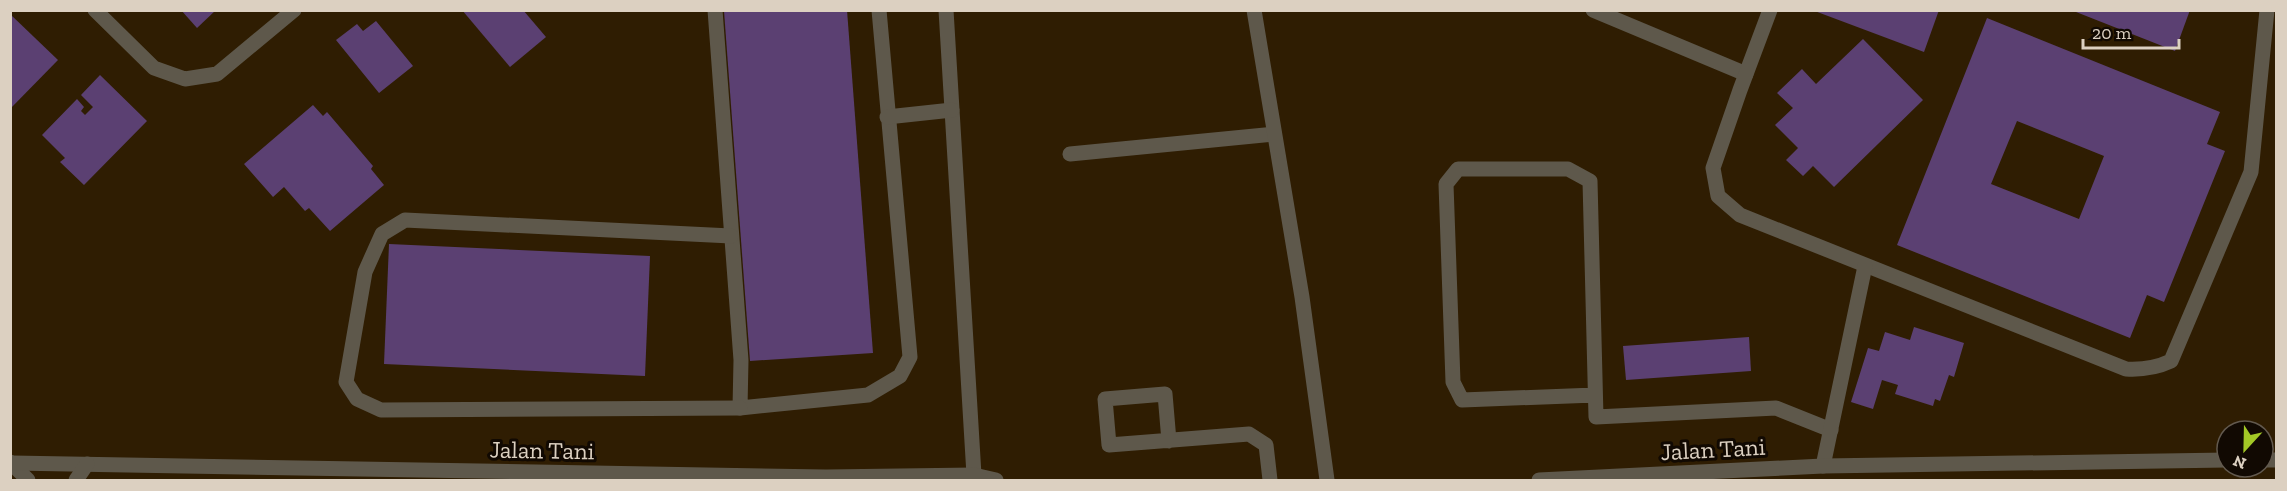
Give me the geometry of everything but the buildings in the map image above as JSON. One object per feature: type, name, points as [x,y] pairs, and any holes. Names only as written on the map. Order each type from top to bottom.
[{"type":"street","points":[[95,10],[154,68],[185,79],[217,74],[294,10]]},
{"type":"street","points":[[715,10],[741,360],[740,408]]},
{"type":"street","points":[[731,236],[405,220],[382,234],[365,272],[345,382],[357,399],[381,410],[740,408],[868,395],[900,376],[910,357],[879,10]]},
{"type":"street","points":[[946,10],[974,475]]},
{"type":"street","points":[[1254,10],[1302,297],[1327,480]]},
{"type":"street","points":[[1593,10],[1746,74]]},
{"type":"street","points":[[1770,10],[1713,168],[1718,196],[1740,215],[2126,369],[2142,370],[2158,367],[2171,361],[2251,172],[2266,10]]},
{"type":"street","points":[[887,117],[952,110]]},
{"type":"street","points":[[1070,154],[1274,134]]},
{"type":"street","points":[[1595,395],[1462,400],[1453,382],[1446,184],[1458,168],[1568,169],[1590,181],[1596,417],[1776,408],[1831,430]]},
{"type":"street","points":[[1823,466],[1865,266]]},
{"type":"street","points":[[1169,441],[1165,394],[1105,399],[1109,445],[1169,441],[1249,434],[1266,445],[1270,480]]},
{"type":"street","name":"Jalan Tani","points":[[1539,480],[1823,466],[2215,460]]},
{"type":"street","points":[[11,463],[28,480]]},
{"type":"street","name":"Jalan Tani","points":[[11,463],[826,477],[974,475],[996,480]]},
{"type":"street","points":[[76,480],[87,464]]},
{"type":"street","points":[[1886,480],[1888,465]]}]
